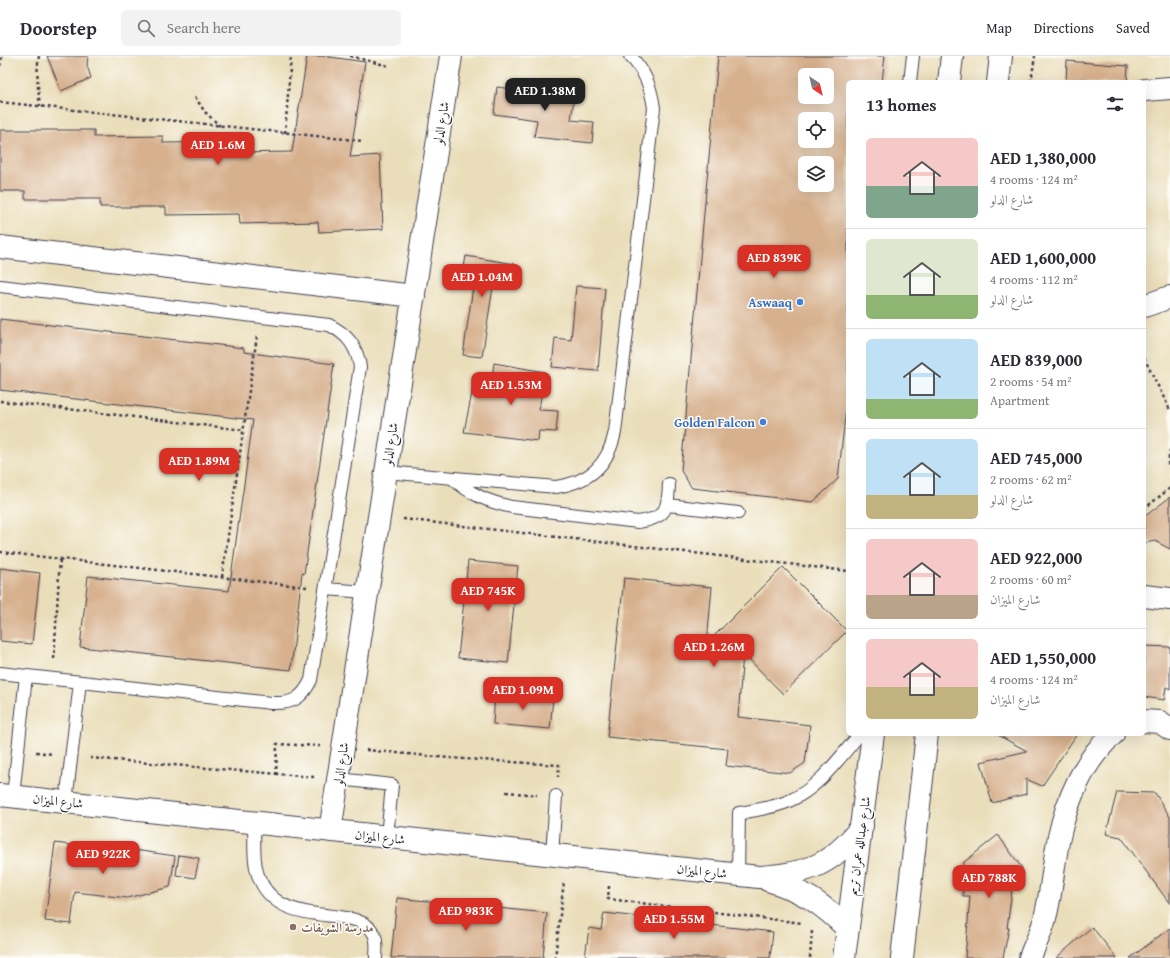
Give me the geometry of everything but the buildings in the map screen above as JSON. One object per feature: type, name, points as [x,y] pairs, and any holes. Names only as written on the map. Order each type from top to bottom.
[{"type":"street","name":"شارع الدلو","points":[[330,831],[451,56]]},
{"type":"street","points":[[949,80],[952,56]]},
{"type":"street","points":[[998,80],[1001,56]]},
{"type":"street","points":[[1146,90],[1170,88]]},
{"type":"street","points":[[0,247],[414,296]]},
{"type":"street","points":[[1146,305],[1170,297]]},
{"type":"street","points":[[1146,596],[1170,599]]},
{"type":"street","points":[[1146,721],[1160,722],[1170,729]]},
{"type":"street","name":"شارع عبدالله عمران تريم","points":[[844,958],[873,736]]},
{"type":"street","points":[[902,958],[927,736]]},
{"type":"street","points":[[1030,958],[1045,920],[1059,838],[1068,805],[1083,773],[1102,744],[1111,736]]},
{"type":"street","name":"شارع الميزان","points":[[7,796],[760,877],[790,875],[823,863],[851,841],[862,826]]},
{"type":"street","name":"شارع الميزان","points":[[760,877],[793,888],[832,913],[848,929]]},
{"type":"lane","points":[[386,472],[556,487],[570,485],[584,479],[596,471],[605,460],[612,447],[654,108],[652,93],[647,79],[639,65],[630,56]]},
{"type":"lane","points":[[910,80],[913,56]]},
{"type":"lane","points":[[0,286],[329,325],[348,337],[358,356],[360,367],[311,680],[306,691],[296,699],[284,704],[0,673]]},
{"type":"lane","points":[[452,478],[465,489],[479,497],[512,507],[638,522],[650,520],[661,515],[668,505],[669,484]]},
{"type":"lane","points":[[668,505],[738,513]]},
{"type":"lane","points":[[325,589],[367,592]]},
{"type":"lane","points":[[7,796],[17,749],[26,676]]},
{"type":"lane","points":[[66,802],[80,682]]},
{"type":"lane","points":[[738,875],[738,813],[765,808],[790,800],[811,788],[858,736]]},
{"type":"lane","points":[[339,778],[392,786],[387,837]]},
{"type":"lane","points":[[556,796],[559,856]]},
{"type":"lane","points":[[254,823],[259,879],[268,894],[282,906],[356,920],[367,925],[374,934],[377,946],[376,958]]},
{"type":"path","points":[[0,66],[2,56]]},
{"type":"path","points":[[40,56],[37,67],[37,87],[40,106]]},
{"type":"path","points":[[285,132],[291,56]]},
{"type":"path","points":[[350,56],[389,66]]},
{"type":"path","points":[[1032,80],[1035,56]]},
{"type":"path","points":[[195,97],[205,112],[220,126]]},
{"type":"path","points":[[0,102],[363,141]]},
{"type":"path","points":[[222,577],[260,316]]},
{"type":"path","points":[[1146,362],[1170,410]]},
{"type":"path","points":[[0,400],[244,430]]},
{"type":"path","points":[[1170,450],[1168,463],[1170,470]]},
{"type":"path","points":[[1146,507],[1170,488]]},
{"type":"path","points":[[379,517],[846,571]]},
{"type":"path","points":[[0,552],[325,589]]},
{"type":"path","points":[[53,679],[60,558]]},
{"type":"path","points":[[276,775],[277,744],[343,748],[449,758],[560,765],[556,796],[506,792]]},
{"type":"path","points":[[17,749],[72,756],[276,775],[339,778]]},
{"type":"path","points":[[555,958],[559,856]]},
{"type":"path","points":[[611,861],[608,899],[803,923],[812,932],[810,958]]},
{"type":"place","name":"Aswaaq","points":[[800,302]]},
{"type":"place","name":"Golden Falcon","points":[[763,422]]},
{"type":"place","name":"مدرسة الشويفات","points":[[293,927]]}]
